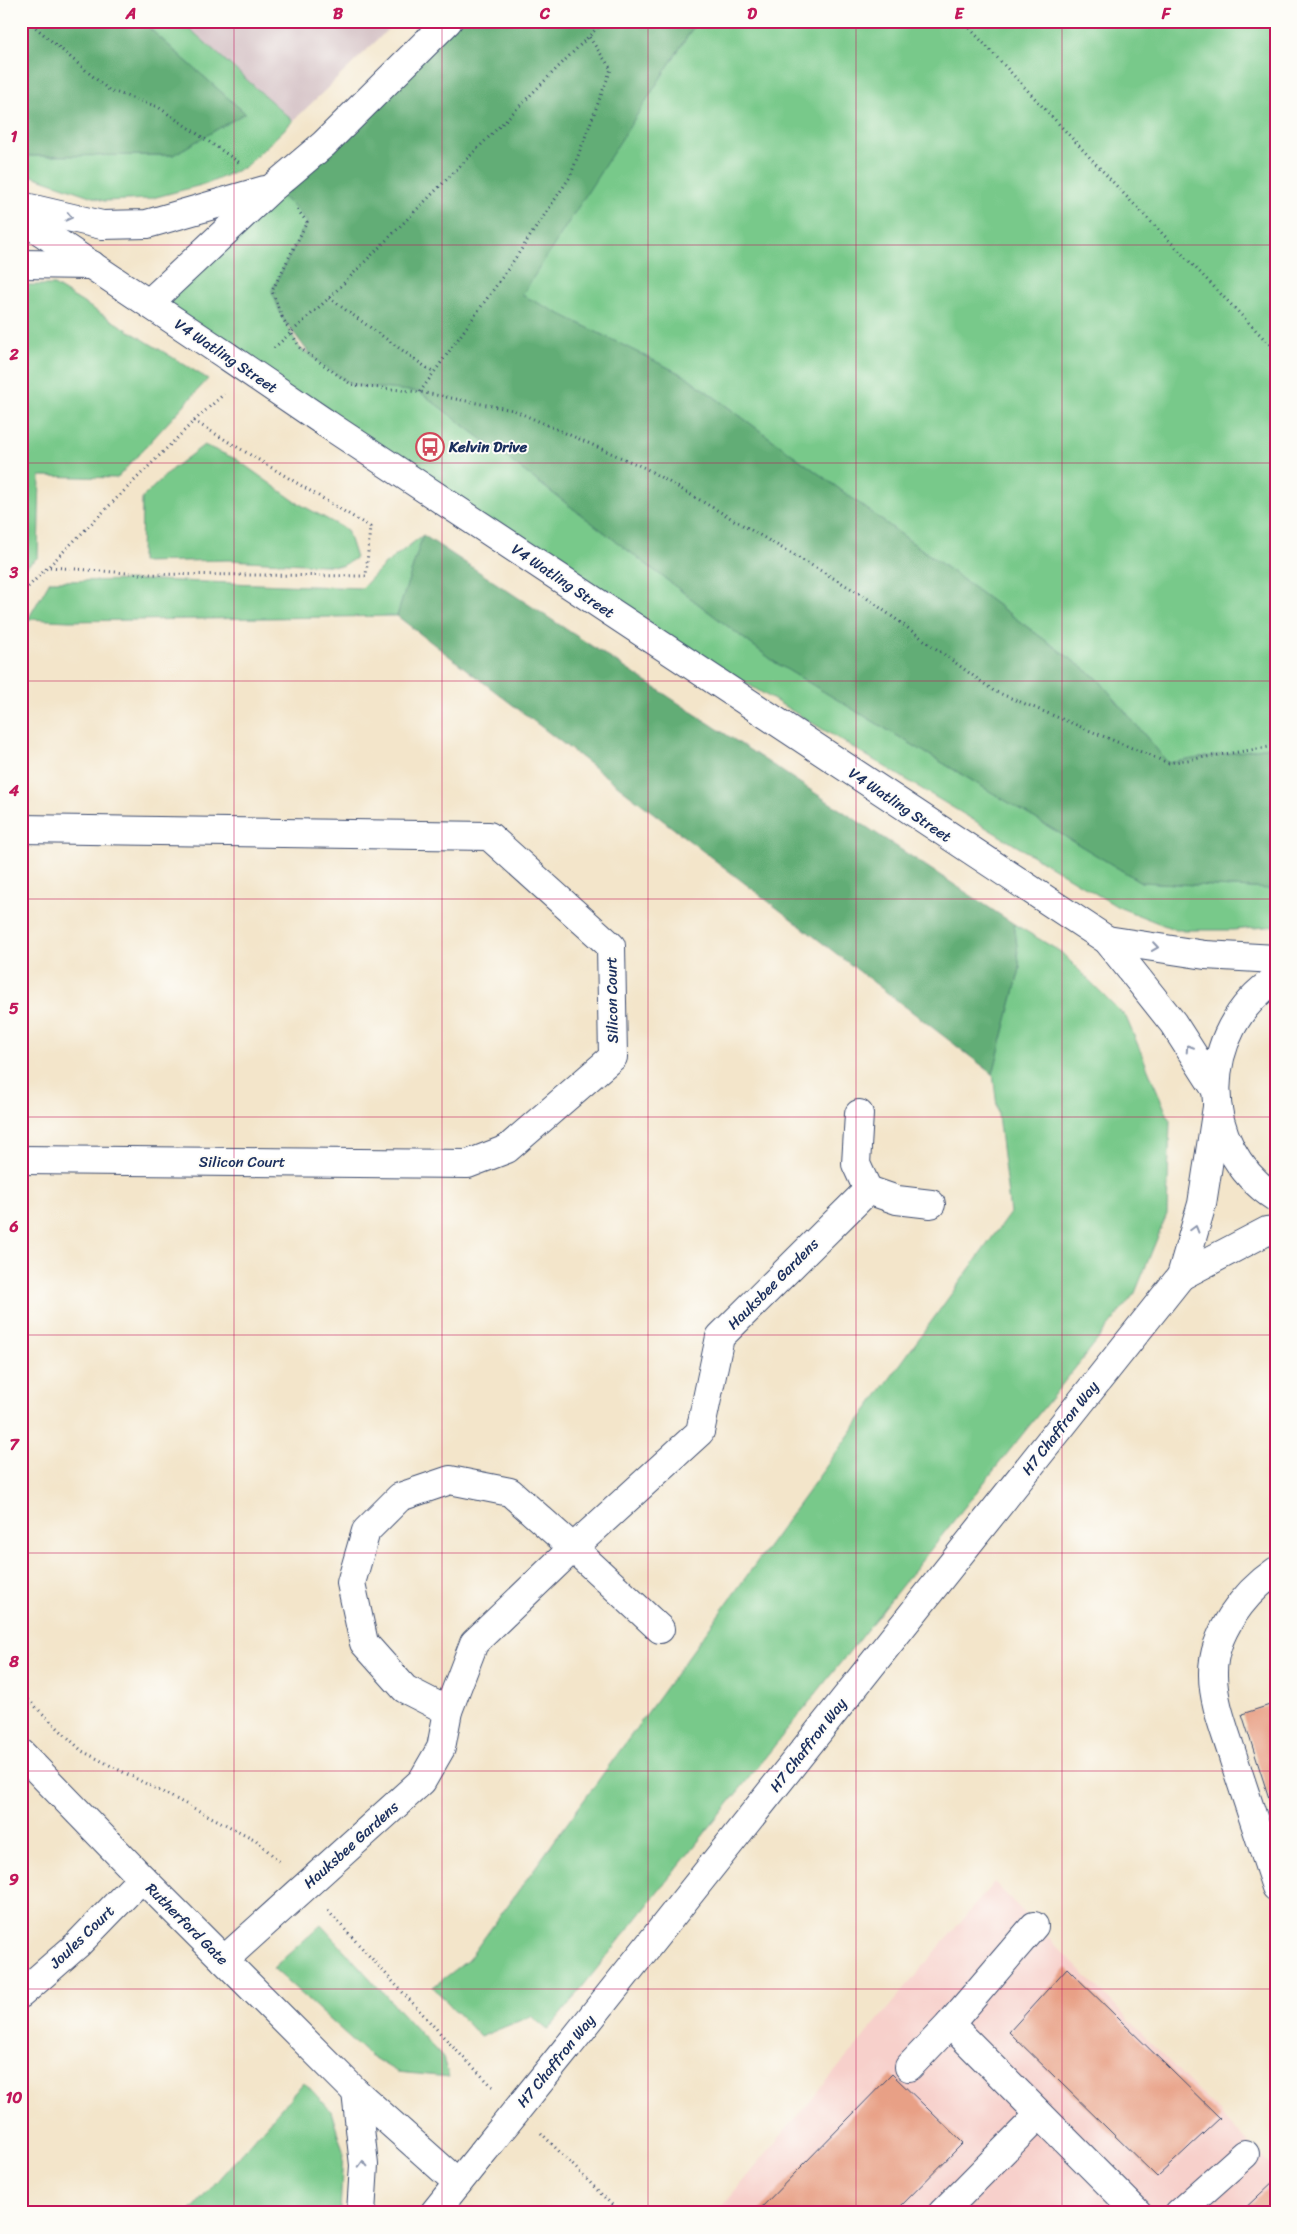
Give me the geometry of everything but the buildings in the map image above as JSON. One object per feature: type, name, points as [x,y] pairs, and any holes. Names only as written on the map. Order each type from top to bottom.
[{"type":"street","points":[[149,303],[272,188],[324,144],[448,21]]},
{"type":"street","points":[[21,206],[102,225],[147,224],[272,188]]},
{"type":"street","name":"V4 Watling Street","points":[[21,218],[327,424],[1106,940],[1173,1023],[1216,1098]]},
{"type":"street","points":[[21,264],[92,265]]},
{"type":"street","name":"Silicon Court","points":[[21,829],[489,836],[610,946],[613,1057],[507,1149],[468,1164],[21,1160]]},
{"type":"street","name":"V4 Watling Street","points":[[1106,940],[1206,955],[1276,959]]},
{"type":"street","name":"H7 Chaffron Way","points":[[434,2213],[1181,1276],[1202,1204],[1219,1061],[1228,1034],[1243,1009],[1262,988],[1276,978]]},
{"type":"street","points":[[1216,1098],[1230,1150],[1258,1186],[1276,1198]]},
{"type":"street","points":[[859,1114],[856,1164],[868,1190],[897,1200],[931,1204]]},
{"type":"street","name":"Hauksbee Gardens","points":[[224,1960],[422,1781],[441,1748],[448,1711],[474,1642],[700,1432],[720,1337],[868,1190]]},
{"type":"street","name":"H7 Chaffron Way","points":[[1181,1276],[1267,1231],[1276,1230]]},
{"type":"street","points":[[448,1711],[405,1689],[364,1643],[351,1583],[366,1531],[400,1497],[450,1480],[510,1492],[660,1629]]},
{"type":"street","points":[[1276,1571],[1264,1579],[1231,1616],[1216,1649],[1213,1675],[1219,1713],[1276,1887]]},
{"type":"street","name":"Rutherford Gate","points":[[21,1753],[142,1878],[356,2092],[458,2183]]},
{"type":"street","name":"Joules Court","points":[[21,1994],[77,1944],[142,1878]]},
{"type":"street","points":[[909,2067],[950,2024],[1034,1926]]},
{"type":"street","points":[[950,2024],[1138,2213]]},
{"type":"street","points":[[356,2092],[364,2164],[361,2213]]},
{"type":"street","points":[[942,2213],[1039,2115]]},
{"type":"street","points":[[453,2213],[487,2148]]},
{"type":"street","points":[[1179,2213],[1245,2154]]},
{"type":"path","points":[[28,21],[109,90],[158,107],[231,156],[296,208],[307,222],[272,290],[282,317],[300,348],[352,385],[420,392],[513,410],[645,468],[864,596],[994,691],[1158,760],[1168,763],[1276,746]]},
{"type":"path","points":[[272,350],[329,298],[604,21]]},
{"type":"path","points":[[963,21],[1123,193],[1276,351]]},
{"type":"path","points":[[420,392],[570,177],[610,69],[589,36]]},
{"type":"path","points":[[329,298],[434,372]]},
{"type":"path","points":[[21,594],[194,421],[230,389]]},
{"type":"path","points":[[50,567],[140,574],[366,576],[370,527],[194,421]]},
{"type":"path","points":[[21,1694],[82,1751],[256,1840],[305,1886],[452,2046],[500,2093]]},
{"type":"path","points":[[534,2127],[620,2213]]},
{"type":"shaded area","points":[[181,21],[397,21],[293,121]]},
{"type":"shaded area","points":[[994,1882],[1276,2171],[1276,2213],[716,2213]]},
{"type":"green space","points":[[21,21],[141,21],[245,113],[173,155],[25,156],[21,154]]},
{"type":"green space","points":[[141,21],[181,21],[293,121],[245,167],[209,183],[149,199],[104,201],[21,172],[21,154],[25,156],[173,155],[245,113]]},
{"type":"green space","points":[[448,21],[697,21],[522,295],[687,377],[1098,679],[1168,763],[1276,746],[1276,888],[1141,882],[776,663],[420,392],[352,385],[311,356],[282,317],[272,291],[307,222],[296,208],[272,188]]},
{"type":"green space","points":[[697,21],[1276,21],[1276,746],[1168,763],[1098,679],[687,377],[521,295]]},
{"type":"green space","points":[[272,188],[296,208],[307,222],[272,290],[282,317],[300,348],[352,385],[420,392],[776,663],[1141,882],[1276,888],[1276,926],[1233,930],[1176,930],[1118,907],[430,493],[149,303]]},
{"type":"green space","points":[[21,285],[54,285],[208,379],[117,478],[40,476],[38,557],[21,571]]},
{"type":"green space","points":[[204,445],[236,459],[296,502],[347,530],[356,558],[342,566],[228,560],[141,562],[142,498],[172,469]]},
{"type":"green space","points":[[423,535],[397,616],[69,621],[28,619],[50,581],[153,580],[362,588],[384,565]]},
{"type":"green space","points":[[423,535],[1014,924],[1020,969],[993,1074],[397,616]]},
{"type":"green space","points":[[1014,924],[1061,952],[1126,1017],[1170,1121],[1167,1214],[1135,1293],[548,2030],[531,2016],[480,2037],[433,1987],[468,1960],[1010,1213],[993,1074],[1020,969]]},
{"type":"green space","points":[[321,1925],[443,2058],[449,2077],[397,2072],[369,2055],[273,1968]]},
{"type":"green space","points":[[304,2082],[331,2111],[343,2151],[340,2213],[189,2213]]},
{"type":"place","name":"Kelvin Drive","points":[[430,447]]}]
